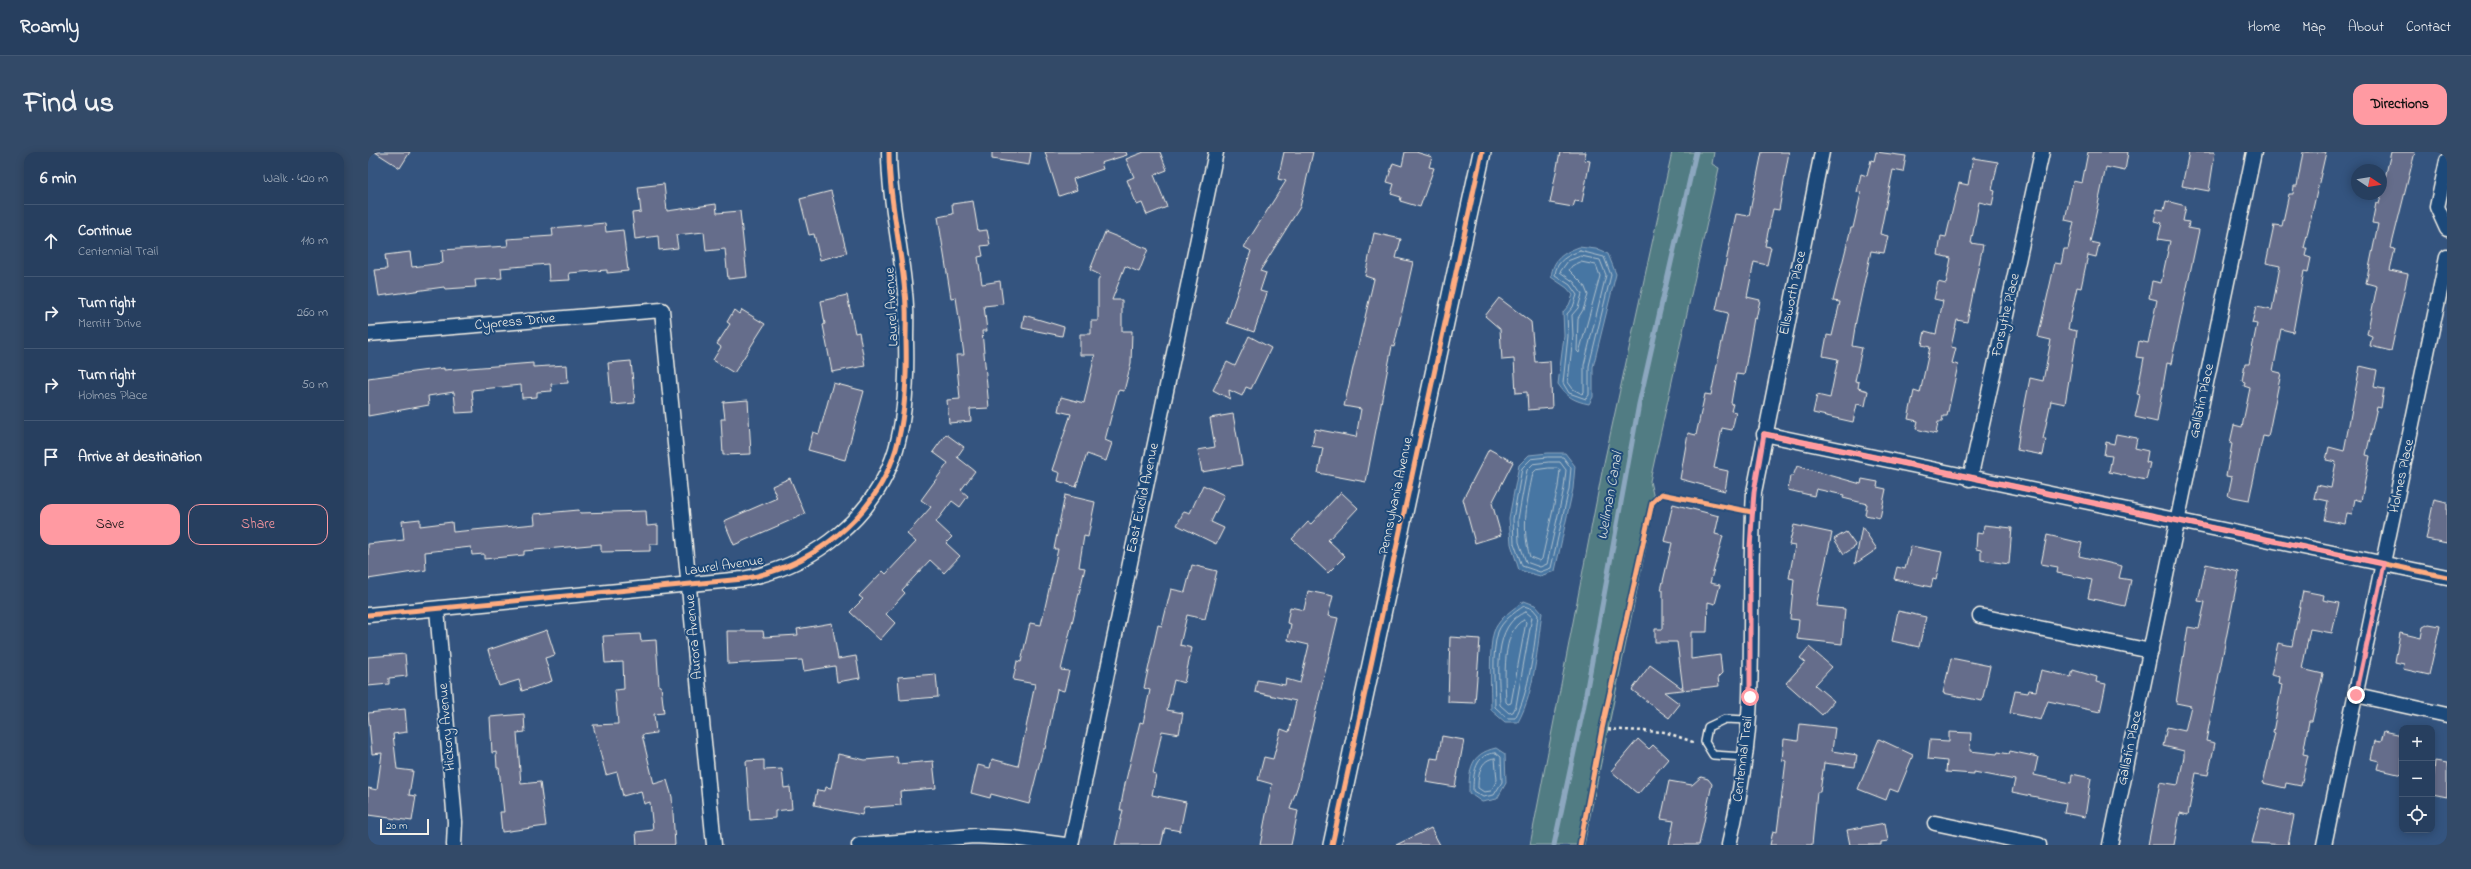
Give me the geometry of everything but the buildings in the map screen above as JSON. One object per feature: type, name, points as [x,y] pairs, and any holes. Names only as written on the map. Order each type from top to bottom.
[{"type":"street","name":"Laurel Avenue","points":[[368,615],[689,584],[762,575],[798,562],[830,542],[858,516],[882,484],[896,449],[904,413],[907,369],[906,294],[892,195],[889,152]]},
{"type":"street","name":"East Euclid Avenue","points":[[1071,845],[1216,152]]},
{"type":"street","name":"Pennsylvania Avenue","points":[[1332,845],[1482,152]]},
{"type":"street","name":"Ellsworth Place","points":[[1764,434],[1822,152]]},
{"type":"street","name":"Forsythe Place","points":[[1970,479],[2042,152]]},
{"type":"street","name":"Gallatin Place","points":[[2110,845],[2254,152]]},
{"type":"street","points":[[2447,161],[2445,178],[2437,207],[2447,229]]},
{"type":"street","name":"Holmes Place","points":[[2324,845],[2447,257]]},
{"type":"street","name":"Aurora Avenue","points":[[662,310],[714,845]]},
{"type":"street","name":"Cypress Drive","points":[[368,334],[662,310]]},
{"type":"street","points":[[1764,434],[1970,479],[2447,577]]},
{"type":"street","name":"Centennial Trail","points":[[1729,845],[1737,812],[1748,720],[1750,547],[1754,492],[1764,434]]},
{"type":"street","name":"Hickory Avenue","points":[[437,609],[455,822],[454,845]]},
{"type":"street","points":[[1980,616],[2151,651]]},
{"type":"street","points":[[2356,695],[2447,715]]},
{"type":"street","points":[[1935,823],[2039,845]]},
{"type":"street","points":[[859,845],[974,836],[1013,838],[1066,845]]},
{"type":"lane","points":[[1744,757],[1713,755],[1705,742],[1708,727],[1725,719],[1748,720]]},
{"type":"path","points":[[1600,736],[1603,721]]},
{"type":"path","points":[[1602,728],[1665,732],[1697,744],[1705,742]]},
{"type":"green space","points":[[1672,152],[1714,152],[1712,164],[1719,168],[1650,481],[1655,503],[1584,845],[1530,845],[1602,472]]},
{"type":"water","points":[[1579,247],[1596,249],[1608,254],[1616,274],[1593,367],[1593,397],[1589,404],[1571,398],[1558,384],[1564,336],[1563,312],[1569,305],[1573,295],[1567,288],[1551,277],[1557,261],[1564,254]]},
{"type":"water","points":[[1565,453],[1575,466],[1573,489],[1555,571],[1540,576],[1519,570],[1511,544],[1509,518],[1519,465],[1529,455]]},
{"type":"water","points":[[1524,601],[1535,605],[1542,613],[1532,683],[1524,710],[1518,722],[1505,722],[1491,710],[1491,645],[1495,629],[1501,621]]},
{"type":"water","points":[[1496,748],[1505,754],[1506,783],[1497,799],[1482,802],[1469,793],[1471,770],[1476,759],[1481,754]]},
{"type":"waterway","name":"Wellman Canal","points":[[1554,845],[1583,710],[1639,404],[1696,152]]},
{"type":"cycle path","points":[[368,615],[743,579],[769,573],[793,563],[817,550],[838,535],[857,517],[873,497],[886,474],[896,449],[904,409],[906,368],[906,305],[893,205],[889,152]]},
{"type":"cycle path","points":[[1332,845],[1482,152]]},
{"type":"cycle path","points":[[1764,434],[2447,577]]},
{"type":"cycle path","points":[[1580,845],[1602,729],[1652,503],[1661,494],[1752,512]]},
{"type":"route","points":[[1750,697],[1750,547],[1754,492],[1764,434],[1970,479],[2384,564],[2356,695]]}]
